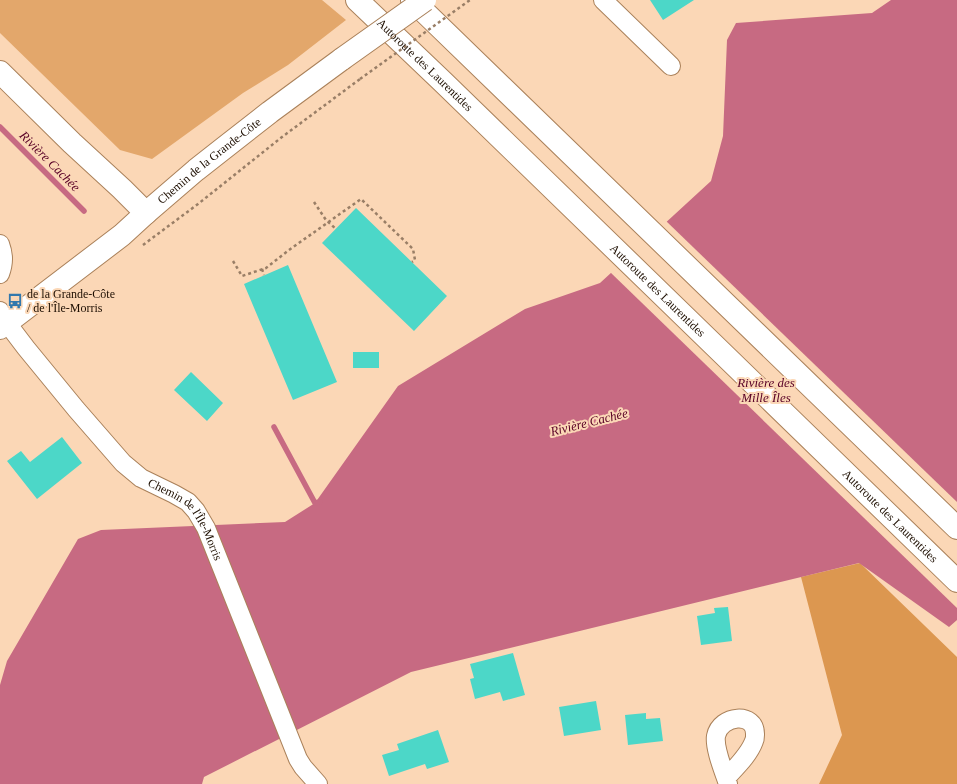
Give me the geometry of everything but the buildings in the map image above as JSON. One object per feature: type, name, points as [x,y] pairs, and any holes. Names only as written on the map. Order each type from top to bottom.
[{"type":"main road","name":"Autoroute des Laurentides","points":[[357,0],[957,581]]},
{"type":"main road","points":[[412,0],[957,528]]},
{"type":"main road","name":"Chemin de la Grande-Côte","points":[[2,321],[122,235],[196,170],[270,112],[425,0]]},
{"type":"main road","points":[[0,72],[146,213]]},
{"type":"street","points":[[603,0],[671,66]]},
{"type":"street","points":[[0,244],[3,253],[3,261],[0,274]]},
{"type":"street","name":"Chemin de l'Île-Morris","points":[[2,321],[123,463],[141,478],[188,502],[196,510],[206,528],[298,759],[318,784]]},
{"type":"path","name":"Chemin de la Grande-Côte","points":[[151,239],[198,204],[282,137],[470,0]]},
{"type":"path","points":[[232,261],[242,276],[266,268],[361,199],[413,248],[415,260],[412,262]]},
{"type":"path","points":[[314,202],[328,222],[336,229]]},
{"type":"path","points":[[262,269],[264,275]]},
{"type":"shaded area","points":[[0,0],[322,0],[346,20],[288,65],[243,93],[152,159],[120,150],[0,33]]},
{"type":"shaded area","points":[[860,563],[957,657],[957,784],[819,784],[842,735],[801,577]]},
{"type":"water","name":"Rivière des Mille Îles","points":[[891,0],[957,0],[957,620],[949,627],[859,563],[411,672],[204,777],[202,784],[0,784],[0,685],[7,661],[78,539],[101,530],[285,522],[315,503],[398,386],[525,309],[600,283],[711,181],[723,136],[727,40],[736,23],[872,13]]},
{"type":"pier","points":[[665,220],[957,502],[957,608],[610,272]]},
{"type":"waterway","name":"Rivière Cachée","points":[[0,127],[84,211]]},
{"type":"waterway","name":"Rivière Cachée","points":[[274,427],[315,503],[320,502]]},
{"type":"place","name":"de la Grande-Côte / de l'Île-Morris","points":[[15,301]]}]
